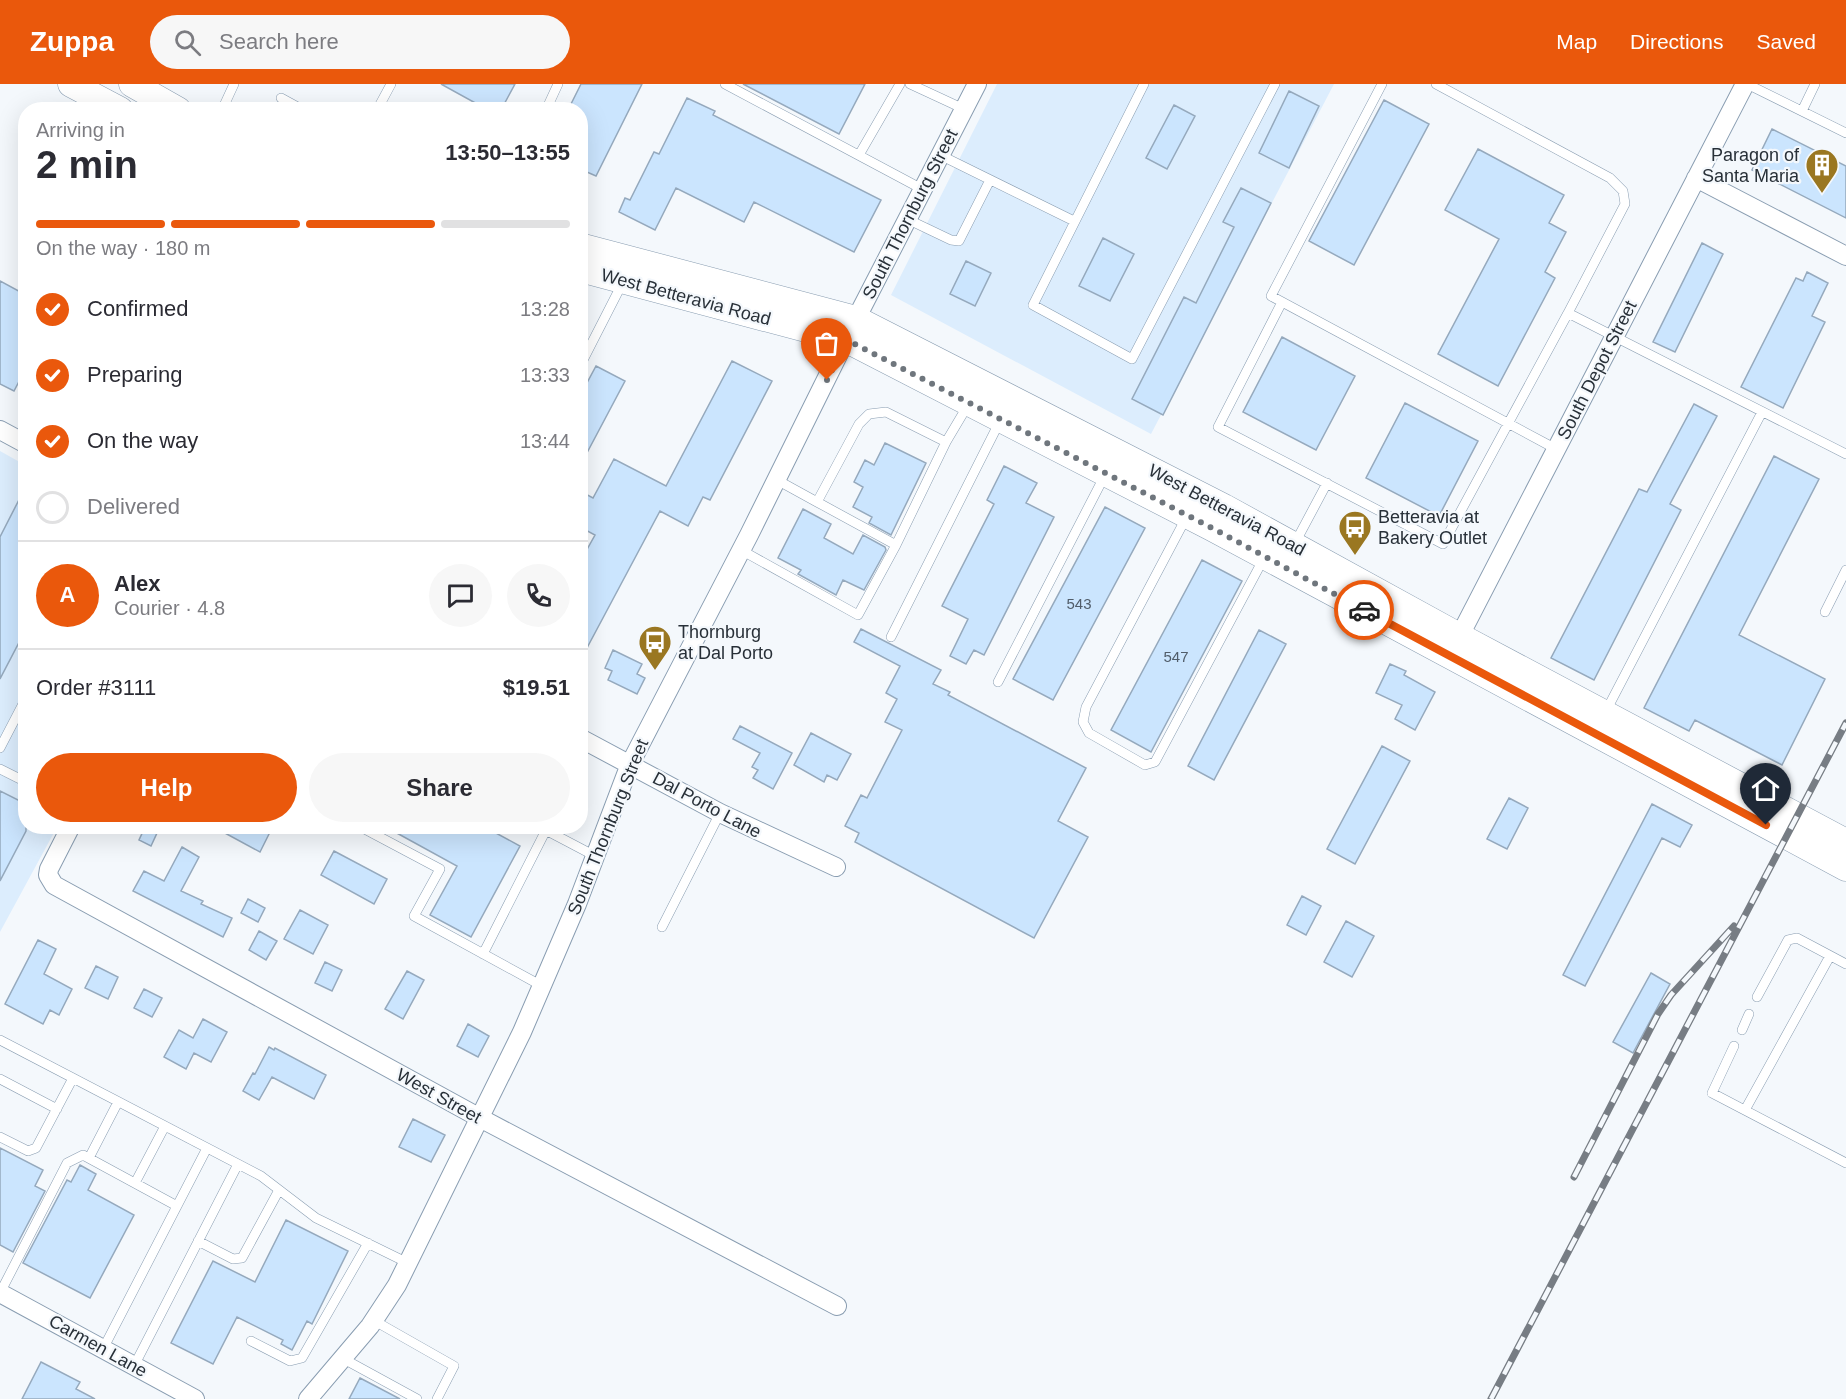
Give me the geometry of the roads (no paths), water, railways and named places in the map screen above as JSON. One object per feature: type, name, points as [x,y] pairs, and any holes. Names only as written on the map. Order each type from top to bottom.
[{"type":"main road","points":[[71,84],[105,102]]},
{"type":"main road","points":[[132,84],[164,102]]},
{"type":"main road","name":"West Betteravia Road","points":[[588,248],[852,329],[1224,507],[1294,546],[1454,646],[1846,868]]},
{"type":"main road","name":"West Betteravia Road","points":[[588,270],[852,329],[969,402],[1265,556],[1454,646],[1605,714],[1846,842]]},
{"type":"street","name":"South Thornburg Street","points":[[308,1399],[373,1320],[397,1285],[522,1032],[595,856],[630,764],[777,480],[977,84]]},
{"type":"street","name":"South Depot Street","points":[[1454,646],[1746,84]]},
{"type":"street","points":[[1696,178],[1846,256]]},
{"type":"street","points":[[0,430],[18,440]]},
{"type":"street","name":"Dal Porto Lane","points":[[588,742],[769,838],[836,867]]},
{"type":"street","name":"West Street","points":[[67,834],[48,875],[54,885],[480,1118],[837,1306]]},
{"type":"street","name":"Carmen Lane","points":[[0,1293],[195,1399]]},
{"type":"lane","points":[[226,102],[234,84]]},
{"type":"lane","points":[[381,102],[391,84]]},
{"type":"lane","points":[[550,102],[558,84]]},
{"type":"lane","points":[[725,84],[922,189]]},
{"type":"lane","points":[[859,155],[900,84]]},
{"type":"lane","points":[[910,84],[964,108]]},
{"type":"lane","points":[[1144,84],[1033,305],[1132,359],[1275,84]]},
{"type":"lane","points":[[1382,84],[1271,296],[1556,449]]},
{"type":"lane","points":[[1282,302],[1218,427],[1443,544],[1625,204],[1623,191],[1610,178],[1436,84]]},
{"type":"lane","points":[[1746,84],[1846,133]]},
{"type":"lane","points":[[1802,111],[1815,84]]},
{"type":"lane","points":[[280,98],[288,102]]},
{"type":"lane","points":[[940,155],[1074,221]]},
{"type":"lane","points":[[907,219],[951,240],[960,241],[990,180]]},
{"type":"lane","points":[[588,350],[624,280]]},
{"type":"lane","points":[[1568,313],[1846,454]]},
{"type":"lane","points":[[741,550],[858,615],[896,545],[946,442],[969,402]]},
{"type":"lane","points":[[817,502],[859,424],[869,414],[886,412],[946,442]]},
{"type":"lane","points":[[1605,714],[1762,412]]},
{"type":"lane","points":[[891,637],[1001,419]]},
{"type":"lane","points":[[998,682],[1106,473]]},
{"type":"lane","points":[[777,480],[896,545]]},
{"type":"lane","points":[[1294,546],[1327,483]]},
{"type":"lane","points":[[1188,515],[1086,706],[1083,722],[1089,733],[1145,765],[1155,762],[1265,556]]},
{"type":"lane","points":[[1825,612],[1846,570]]},
{"type":"lane","points":[[0,748],[18,713]]},
{"type":"lane","points":[[0,769],[18,778]]},
{"type":"lane","points":[[662,927],[720,813]]},
{"type":"lane","points":[[374,834],[440,869],[414,916],[542,986]]},
{"type":"lane","points":[[483,954],[539,834]]},
{"type":"lane","points":[[553,834],[595,856]]},
{"type":"lane","points":[[1757,997],[1788,940],[1797,938],[1846,964]]},
{"type":"lane","points":[[1745,1110],[1830,956]]},
{"type":"lane","points":[[1742,1030],[1749,1014]]},
{"type":"lane","points":[[0,1040],[261,1176],[316,1218],[408,1263]]},
{"type":"lane","points":[[1734,1046],[1712,1093],[1844,1158]]},
{"type":"lane","points":[[0,1137],[28,1151],[36,1148],[73,1078]]},
{"type":"lane","points":[[0,1079],[57,1109]]},
{"type":"lane","points":[[89,1158],[118,1102]]},
{"type":"lane","points":[[135,1183],[165,1126]]},
{"type":"lane","points":[[103,1349],[207,1148]]},
{"type":"lane","points":[[0,1293],[67,1163],[83,1155],[177,1206]]},
{"type":"lane","points":[[134,1366],[238,1164]]},
{"type":"lane","points":[[198,1241],[233,1259],[242,1258],[279,1190]]},
{"type":"lane","points":[[251,1341],[290,1361],[302,1358],[368,1243]]},
{"type":"lane","points":[[373,1320],[454,1366],[437,1399]]},
{"type":"lane","points":[[342,1358],[417,1399]]},
{"type":"railway","points":[[1491,1399],[1846,723]]},
{"type":"railway","points":[[1574,1177],[1658,1014],[1671,995],[1734,926]]},
{"type":"place","name":"Paragon of Santa Maria","points":[[1822,194]]},
{"type":"place","name":"Betteravia at Bakery Outlet","points":[[1355,556]]},
{"type":"place","name":"Thornburg at Dal Porto","points":[[655,671]]}]
